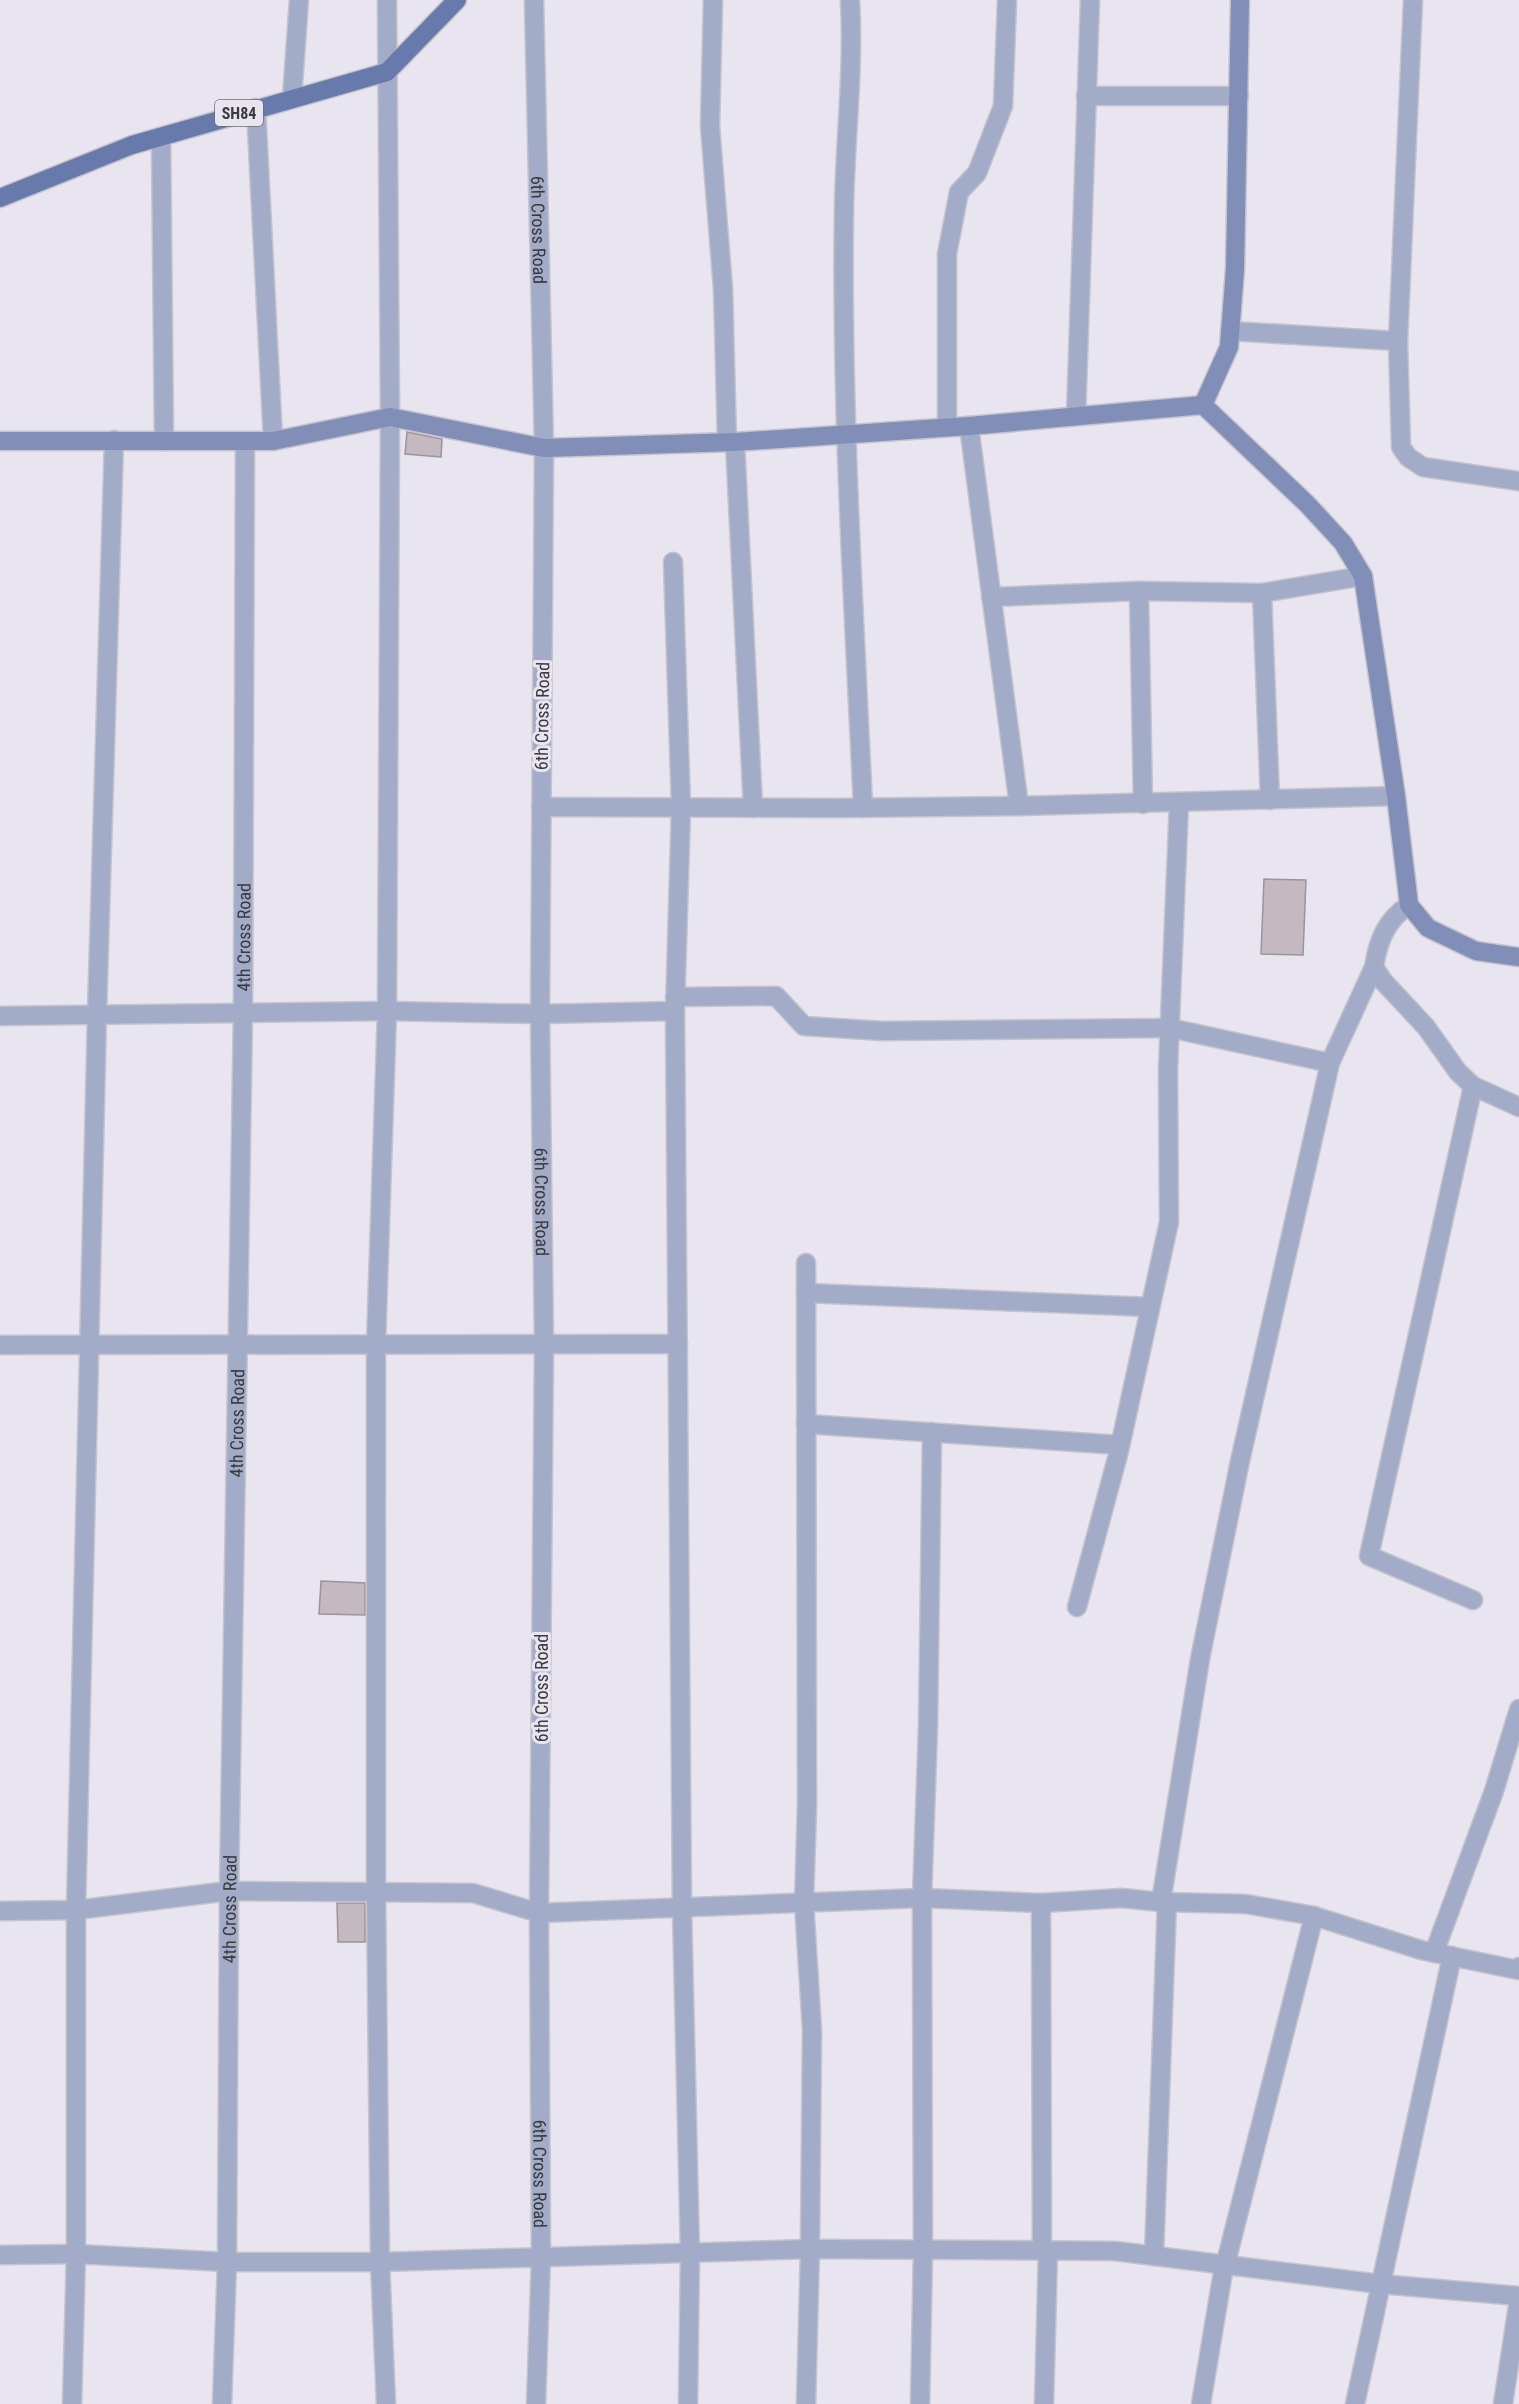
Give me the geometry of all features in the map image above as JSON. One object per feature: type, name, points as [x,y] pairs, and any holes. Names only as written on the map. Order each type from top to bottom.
[{"type":"main road","points":[[387,72],[458,0]]},
{"type":"main road","name":"SH84","points":[[0,198],[132,145],[387,72]]},
{"type":"street","points":[[292,98],[299,0]]},
{"type":"street","points":[[386,2404],[380,2262],[376,1892],[376,1344],[387,1011],[390,417],[387,0]]},
{"type":"street","name":"6th Cross Road","points":[[534,0],[544,448],[540,1014],[544,1345],[539,1914],[541,2257],[536,2404]]},
{"type":"street","points":[[713,0],[710,126],[723,289],[753,808]]},
{"type":"street","points":[[850,0],[853,41],[844,208],[847,434],[863,808]]},
{"type":"street","points":[[947,427],[947,254],[959,192],[977,173],[1003,106],[1006,0]]},
{"type":"street","points":[[1076,416],[1090,0]]},
{"type":"street","points":[[1203,405],[1229,347],[1235,269],[1240,0]]},
{"type":"street","points":[[1413,0],[1398,341],[1401,447],[1408,457],[1423,467],[1519,481]]},
{"type":"street","points":[[1086,96],[1239,96]]},
{"type":"street","points":[[256,108],[273,441]]},
{"type":"street","points":[[161,136],[164,441]]},
{"type":"street","points":[[1230,331],[1398,341]]},
{"type":"street","points":[[0,441],[273,441],[390,417],[544,448],[731,442],[969,426],[1203,405],[1307,504],[1343,543],[1363,576],[1396,796],[1409,905],[1428,928],[1476,951],[1519,957]]},
{"type":"street","points":[[969,426],[1019,806]]},
{"type":"street","points":[[72,2404],[76,2254],[76,1910],[97,1014],[114,440]]},
{"type":"street","name":"4th Cross Road","points":[[222,2404],[226,2262],[229,1891],[243,1011],[245,442]]},
{"type":"street","points":[[673,562],[681,807],[675,1004],[682,1908],[690,2253],[688,2404]]},
{"type":"street","points":[[991,597],[1139,591],[1262,593],[1363,576]]},
{"type":"street","points":[[1139,591],[1143,804]]},
{"type":"street","points":[[1262,593],[1269,800]]},
{"type":"street","points":[[541,807],[1019,806],[1396,796]]},
{"type":"street","points":[[1077,1607],[1120,1445],[1169,1222],[1170,1028],[1179,803]]},
{"type":"street","points":[[1154,2256],[1164,1902],[1200,1659],[1240,1461],[1330,1063],[1374,967],[1378,941],[1398,912],[1409,905]]},
{"type":"street","points":[[1374,967],[1383,981],[1426,1028],[1458,1072],[1473,1086],[1519,1107]]},
{"type":"street","points":[[0,1016],[243,1011],[540,1014],[776,996],[804,1026],[884,1031],[1170,1028],[1330,1063]]},
{"type":"street","points":[[1473,1086],[1369,1556],[1473,1600]]},
{"type":"street","points":[[806,1263],[807,1805],[804,1903],[812,2030],[806,2404]]},
{"type":"street","points":[[806,1293],[1150,1307]]},
{"type":"street","points":[[0,1345],[678,1344]]},
{"type":"street","points":[[806,1424],[1120,1445]]},
{"type":"street","points":[[921,2404],[922,1898],[928,1727],[932,1432]]},
{"type":"street","points":[[1355,2404],[1443,1954],[1519,1709]]},
{"type":"street","points":[[0,1911],[76,1910],[229,1891],[473,1893],[539,1914],[922,1898],[1041,1903],[1122,1898],[1164,1902],[1246,1904],[1314,1916],[1443,1954],[1519,1972]]},
{"type":"street","points":[[1041,1903],[1045,2251],[1044,2404]]},
{"type":"street","points":[[1202,2404],[1225,2266],[1314,1916]]},
{"type":"street","points":[[0,2255],[76,2254],[226,2262],[380,2262],[810,2249],[1115,2251],[1225,2266],[1519,2298],[1503,2404]]},
{"type":"building","points":[[407,432],[442,439],[441,457],[405,454]]},
{"type":"building","points":[[1264,879],[1306,880],[1303,955],[1261,954]]},
{"type":"building","points":[[321,1581],[365,1583],[365,1615],[319,1614]]},
{"type":"building","points":[[337,1903],[365,1903],[365,1942],[338,1942]]}]
